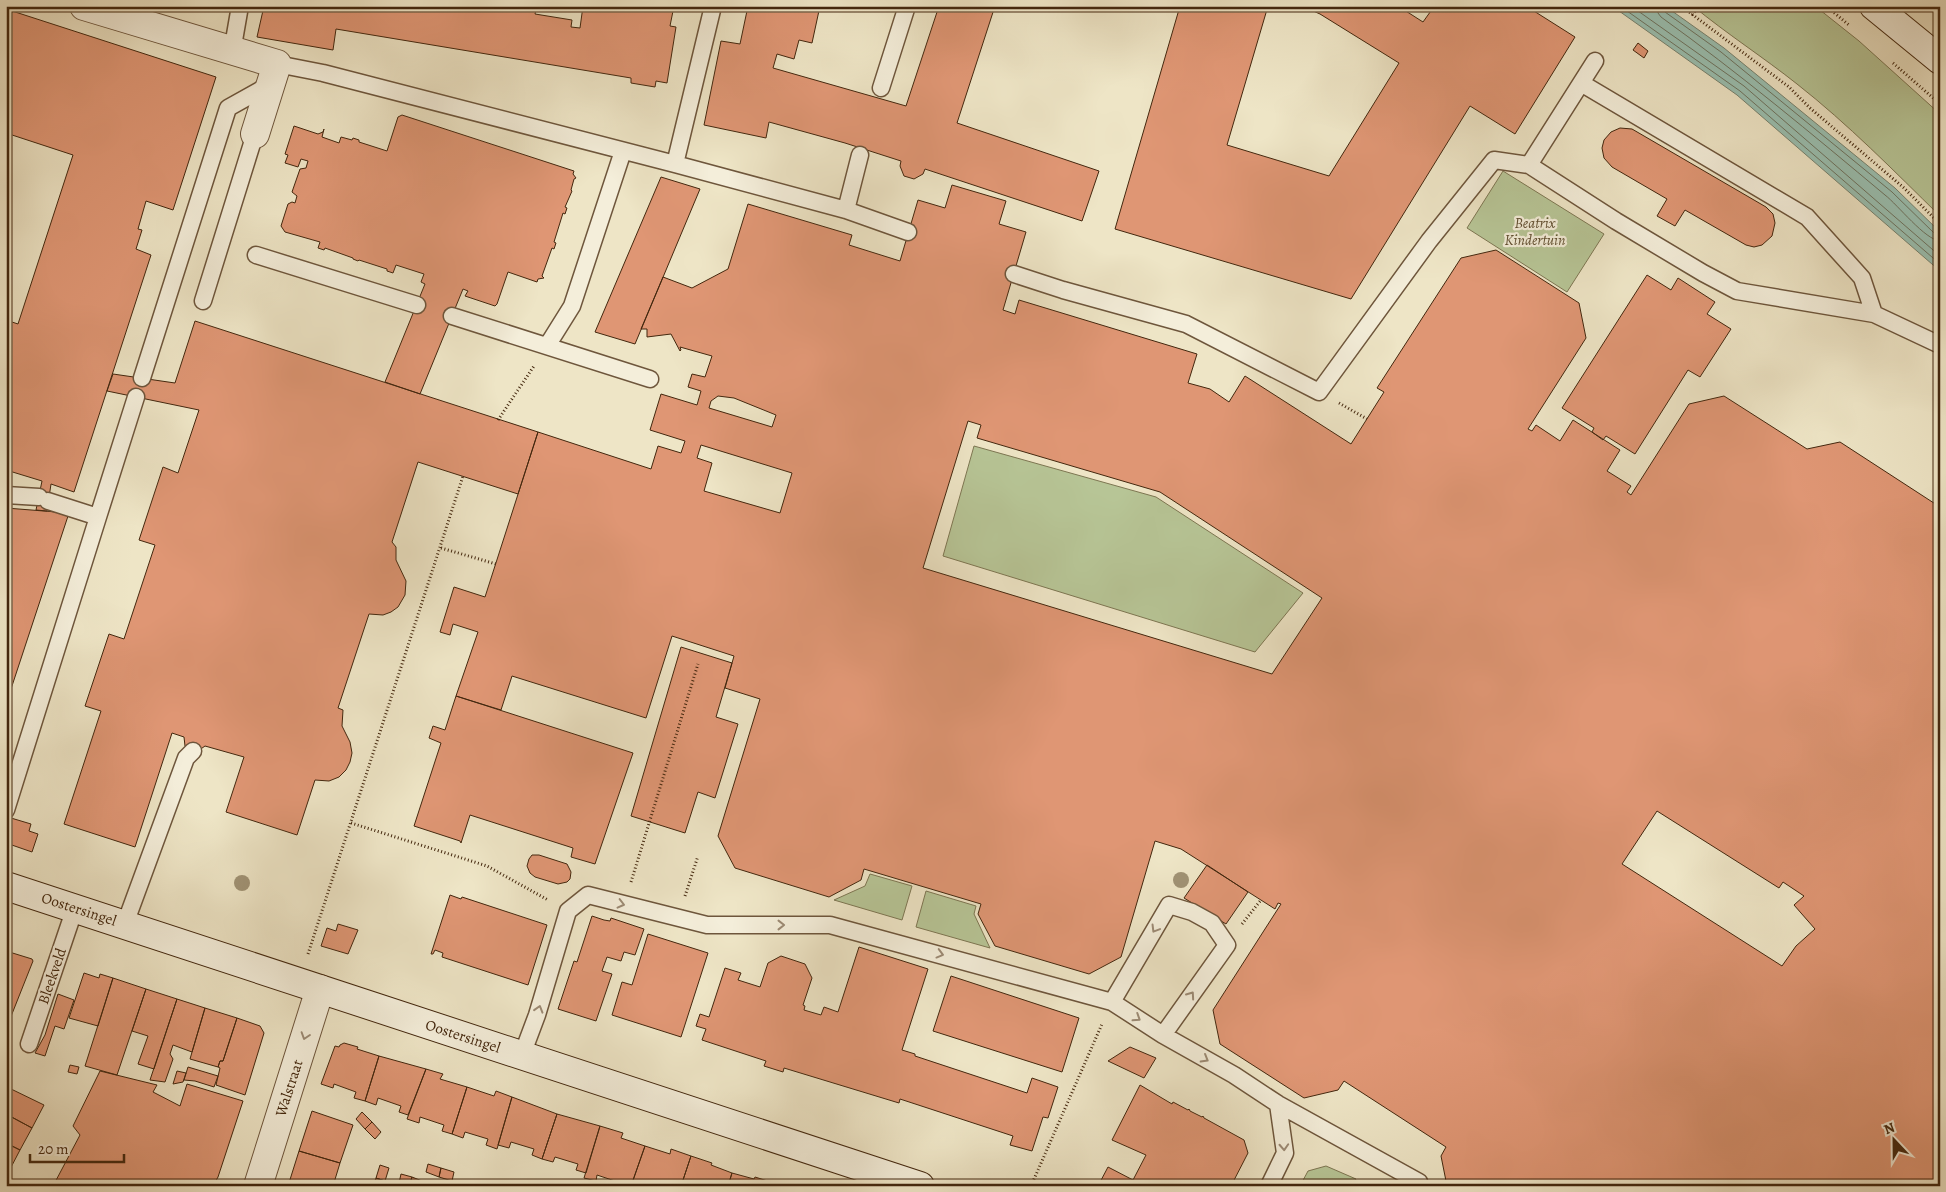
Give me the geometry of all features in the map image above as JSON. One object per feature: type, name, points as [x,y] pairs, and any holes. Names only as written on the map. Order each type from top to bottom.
[{"type":"street","points":[[84,6],[232,52],[274,74],[256,134]]},
{"type":"street","points":[[1874,6],[1940,60]]},
{"type":"street","name":"Oostersingel","points":[[6,886],[920,1186]]},
{"type":"street","name":"Walstraat","points":[[258,1186],[309,986]]},
{"type":"lane","points":[[232,52],[240,6]]},
{"type":"lane","points":[[675,164],[713,6]]},
{"type":"lane","points":[[881,88],[907,6]]},
{"type":"lane","points":[[1528,165],[1595,61]]},
{"type":"lane","points":[[142,378],[228,108],[274,74],[323,73],[846,210],[908,232]]},
{"type":"lane","points":[[1581,83],[1807,217],[1862,278],[1874,314]]},
{"type":"lane","points":[[203,301],[256,134]]},
{"type":"lane","points":[[547,346],[572,306],[623,151]]},
{"type":"lane","points":[[846,210],[860,155]]},
{"type":"lane","points":[[1014,274],[1063,290],[1186,324],[1319,392],[1429,242],[1494,160],[1528,165],[1703,273],[1737,291],[1874,314],[1940,345]]},
{"type":"lane","points":[[256,255],[417,305]]},
{"type":"lane","points":[[452,316],[650,379]]},
{"type":"lane","points":[[6,810],[136,397]]},
{"type":"lane","points":[[6,495],[44,499],[98,517]]},
{"type":"lane","points":[[125,924],[186,758],[193,751]]},
{"type":"lane","points":[[522,1055],[537,1015],[568,911],[588,895],[707,926],[830,925],[1112,1002],[1163,1035],[1234,1075],[1278,1104],[1419,1182],[1419,1186]]},
{"type":"lane","points":[[1112,1002],[1169,905],[1192,912],[1212,923],[1227,945],[1163,1035]]},
{"type":"lane","name":"Bleekveld","points":[[28,1044],[75,908]]},
{"type":"lane","points":[[1269,1186],[1285,1152],[1278,1104]]},
{"type":"path","points":[[1681,6],[1789,87],[1810,108],[1904,188],[1940,224]]},
{"type":"path","points":[[1692,15],[1699,6]]},
{"type":"path","points":[[498,420],[547,346]]},
{"type":"path","points":[[1319,392],[1367,419]]},
{"type":"path","points":[[309,986],[351,823],[463,476]]},
{"type":"path","points":[[441,548],[496,564]]},
{"type":"path","points":[[624,904],[698,664]]},
{"type":"path","points":[[351,823],[487,866],[568,911]]},
{"type":"path","points":[[678,918],[698,856]]},
{"type":"path","points":[[1031,1186],[1112,1002]]},
{"type":"green space","points":[[1693,6],[1815,6],[1859,41],[1940,114],[1940,216],[1816,99]]},
{"type":"green space","name":"Beatrix Kindertuin","points":[[1503,171],[1604,234],[1567,292],[1467,228]]},
{"type":"green space","points":[[974,446],[1156,497],[1303,593],[1255,652],[943,556]]},
{"type":"green space","points":[[870,874],[912,886],[902,920],[834,900],[865,886]]},
{"type":"green space","points":[[926,891],[976,906],[974,914],[990,948],[916,927]]},
{"type":"green space","points":[[1326,1166],[1356,1179],[1352,1186],[1300,1186],[1308,1171]]},
{"type":"water","points":[[1612,6],[1665,6],[1724,48],[1895,188],[1940,232],[1940,271],[1737,95]]},
{"type":"building","points":[[264,6],[537,6],[535,14],[572,20],[571,27],[580,28],[583,6],[674,6],[670,26],[676,27],[667,83],[656,81],[655,87],[631,83],[631,78],[336,29],[333,50],[257,37]]},
{"type":"building","points":[[748,6],[820,6],[812,43],[799,40],[794,59],[777,54],[773,68],[906,106],[939,6],[995,6],[957,123],[1099,171],[1082,221],[925,169],[923,174],[914,179],[904,176],[900,166],[901,161],[769,122],[766,138],[704,125],[721,41],[740,44]]},
{"type":"building","points":[[1180,6],[1268,6],[1227,145],[1329,176],[1399,63],[1320,14],[1302,6],[1398,6],[1423,22],[1433,8],[1430,6],[1526,6],[1575,37],[1515,134],[1470,106],[1351,299],[1115,229]]},
{"type":"building","points":[[6,9],[216,77],[173,210],[146,201],[138,229],[142,230],[136,249],[151,255],[74,492],[51,484],[47,511],[36,510],[42,481],[6,470],[6,320],[18,324],[73,155],[6,133]]},
{"type":"building","points":[[1638,43],[1648,51],[1644,58],[1633,50]]},
{"type":"building","points":[[402,115],[574,171],[573,174],[576,178],[574,179],[572,191],[565,207],[567,208],[565,214],[563,213],[554,242],[556,243],[554,249],[552,248],[542,276],[544,278],[538,279],[537,282],[508,272],[495,306],[465,296],[468,291],[463,289],[420,394],[385,382],[425,284],[421,282],[424,274],[396,265],[393,273],[387,271],[387,269],[358,261],[325,248],[324,250],[318,248],[320,242],[285,232],[281,226],[288,204],[295,203],[297,196],[292,192],[300,169],[306,168],[308,161],[301,159],[298,167],[285,163],[288,155],[285,154],[294,126],[318,134],[323,132],[324,129],[322,137],[339,143],[341,137],[352,140],[353,138],[359,140],[359,142],[387,151],[398,117]]},
{"type":"building","points":[[1620,128],[1632,129],[1766,207],[1773,214],[1775,223],[1772,236],[1762,245],[1754,247],[1746,245],[1685,210],[1675,226],[1657,216],[1667,199],[1612,167],[1604,158],[1602,148],[1604,140],[1611,132]]},
{"type":"building","points":[[661,177],[700,189],[635,344],[595,332]]},
{"type":"building","points":[[952,185],[1006,201],[999,224],[1026,232],[1003,310],[1015,314],[1019,300],[1197,354],[1188,383],[1210,389],[1229,402],[1245,376],[1351,444],[1384,392],[1377,388],[1461,258],[1496,250],[1579,303],[1586,338],[1528,429],[1532,431],[1536,425],[1560,441],[1573,420],[1620,450],[1607,471],[1631,486],[1627,492],[1631,495],[1689,404],[1724,396],[1807,449],[1840,442],[1940,507],[1940,531],[1934,536],[1940,539],[1940,1186],[1447,1186],[1441,1156],[1446,1147],[1344,1081],[1338,1090],[1304,1098],[1220,1044],[1213,1010],[1281,904],[1278,903],[1275,909],[1181,849],[1155,841],[1121,957],[1089,974],[995,946],[978,914],[981,904],[864,869],[861,880],[829,897],[735,868],[718,836],[760,699],[725,688],[734,656],[672,636],[646,718],[512,676],[501,710],[456,696],[478,632],[453,624],[450,635],[440,632],[454,587],[485,597],[538,432],[651,469],[658,446],[681,453],[685,441],[650,430],[661,394],[697,405],[701,391],[688,387],[692,374],[705,377],[712,356],[680,347],[680,351],[671,334],[647,337],[647,329],[641,329],[663,277],[692,288],[728,269],[748,204],[852,235],[849,245],[900,261],[918,200],[945,208]],"holes":[[[718,396],[734,398],[776,415],[772,427],[709,408],[711,401]],[[968,421],[981,425],[977,438],[1160,492],[1322,598],[1272,674],[923,568]],[[701,445],[792,473],[780,513],[704,491],[712,463],[697,458]],[[1657,811],[1779,888],[1783,882],[1804,896],[1794,905],[1815,929],[1796,946],[1782,966],[1622,864]]]},
{"type":"building","points":[[1647,275],[1671,290],[1678,278],[1715,302],[1707,314],[1731,329],[1700,377],[1688,370],[1635,454],[1606,436],[1603,440],[1592,432],[1594,428],[1562,408]]},
{"type":"building","points":[[195,321],[538,432],[518,494],[418,462],[392,542],[396,547],[396,560],[406,581],[405,595],[398,607],[391,612],[383,615],[369,614],[338,708],[343,710],[342,726],[350,742],[352,753],[350,762],[346,770],[339,777],[329,781],[315,780],[297,835],[226,812],[244,757],[205,746],[198,751],[189,750],[185,746],[184,737],[172,733],[135,847],[64,824],[101,711],[85,706],[109,634],[124,639],[155,545],[139,540],[163,467],[178,473],[199,410],[107,391],[113,374],[175,383]]},
{"type":"building","points":[[6,508],[69,513],[9,695],[6,694]]},
{"type":"building","points":[[681,647],[732,663],[716,717],[738,724],[715,798],[698,792],[685,833],[631,816]]},
{"type":"building","points":[[456,696],[633,753],[595,864],[571,857],[573,848],[470,815],[461,843],[460,841],[414,826],[441,743],[429,738],[433,726],[445,730]]},
{"type":"building","points":[[11,818],[31,824],[29,831],[38,834],[32,852],[6,843],[9,830],[7,829]]},
{"type":"building","points":[[532,855],[539,855],[567,864],[571,872],[570,879],[567,882],[558,884],[535,877],[530,873],[527,866]]},
{"type":"building","points":[[1207,865],[1248,892],[1226,924],[1184,898]]},
{"type":"building","points":[[450,895],[461,899],[462,897],[547,925],[528,985],[442,957],[443,953],[435,950],[431,954]]},
{"type":"building","points":[[592,916],[610,921],[611,918],[644,929],[635,955],[624,952],[621,961],[607,957],[602,971],[612,974],[596,1021],[558,1009],[574,961],[577,962]]},
{"type":"building","points":[[338,924],[358,930],[348,954],[321,946],[327,928],[336,931]]},
{"type":"building","points":[[648,934],[708,953],[681,1037],[612,1015],[622,982],[632,985]]},
{"type":"building","points":[[859,947],[928,969],[902,1050],[1027,1093],[1032,1078],[1058,1087],[1048,1118],[1043,1117],[1032,1151],[1010,1145],[1013,1136],[900,1099],[899,1103],[784,1068],[783,1072],[764,1066],[766,1061],[702,1040],[706,1029],[696,1026],[700,1014],[709,1017],[725,968],[741,973],[738,980],[760,987],[768,963],[781,956],[805,964],[812,978],[803,1005],[805,1006],[804,1010],[821,1015],[824,1007],[838,1012]]},
{"type":"building","points":[[6,951],[32,959],[33,961],[6,1029]]},
{"type":"building","points":[[84,973],[99,978],[100,974],[113,978],[98,1026],[69,1018]]},
{"type":"building","points":[[951,976],[1079,1018],[1062,1072],[933,1031]]},
{"type":"building","points":[[113,978],[146,989],[117,1075],[85,1066]]},
{"type":"building","points":[[146,989],[177,999],[154,1069],[138,1064],[148,1036],[132,1031]]},
{"type":"building","points":[[58,994],[74,1000],[64,1029],[55,1026],[45,1056],[35,1053],[45,1035]]},
{"type":"building","points":[[177,999],[205,1008],[192,1052],[173,1045],[170,1054],[173,1059],[165,1082],[150,1080]]},
{"type":"building","points":[[205,1008],[237,1018],[223,1061],[220,1061],[218,1067],[190,1059]]},
{"type":"building","points":[[237,1018],[260,1026],[264,1033],[245,1095],[216,1085],[220,1068],[218,1067],[220,1061],[223,1061]]},
{"type":"building","points":[[344,1043],[379,1056],[365,1101],[354,1098],[356,1092],[334,1084],[333,1088],[321,1084],[335,1046],[339,1047]]},
{"type":"building","points":[[1130,1047],[1156,1058],[1144,1078],[1108,1061]]},
{"type":"building","points":[[379,1056],[426,1069],[408,1115],[399,1112],[401,1106],[378,1098],[376,1105],[365,1101]]},
{"type":"building","points":[[70,1065],[79,1067],[77,1074],[68,1072]]},
{"type":"building","points":[[188,1067],[218,1076],[214,1087],[195,1081],[184,1080]]},
{"type":"building","points":[[426,1069],[443,1074],[440,1079],[467,1087],[452,1134],[442,1131],[444,1125],[420,1117],[419,1123],[407,1119]]},
{"type":"building","points":[[100,1071],[157,1085],[153,1092],[180,1106],[187,1084],[243,1101],[218,1177],[213,1186],[53,1186],[80,1135],[73,1126]]},
{"type":"building","points":[[177,1071],[186,1073],[183,1082],[173,1084]]},
{"type":"building","points":[[1140,1085],[1172,1104],[1173,1102],[1203,1116],[1244,1140],[1248,1153],[1231,1186],[1098,1186],[1108,1167],[1133,1180],[1146,1155],[1112,1140]]},
{"type":"building","points":[[467,1087],[494,1096],[496,1091],[512,1097],[497,1149],[486,1145],[488,1139],[465,1132],[463,1138],[452,1134]]},
{"type":"building","points":[[6,1088],[44,1105],[32,1128],[6,1114]]},
{"type":"building","points":[[512,1097],[557,1114],[542,1159],[532,1155],[534,1149],[511,1142],[509,1148],[498,1145]]},
{"type":"building","points":[[312,1111],[353,1125],[340,1163],[299,1151]]},
{"type":"building","points":[[362,1112],[372,1122],[365,1129],[356,1119]]},
{"type":"building","points":[[6,1114],[32,1128],[20,1150],[6,1143]]},
{"type":"building","points":[[557,1114],[600,1126],[586,1173],[576,1170],[578,1164],[555,1157],[553,1162],[542,1159]]},
{"type":"building","points":[[372,1122],[381,1132],[375,1139],[365,1129]]},
{"type":"building","points":[[600,1126],[623,1133],[621,1138],[645,1146],[631,1186],[620,1186],[621,1183],[597,1175],[596,1181],[584,1178]]},
{"type":"building","points":[[6,1143],[20,1150],[8,1173],[6,1172]]},
{"type":"building","points":[[645,1146],[670,1154],[671,1149],[691,1156],[681,1186],[631,1186]]},
{"type":"building","points":[[299,1151],[340,1163],[333,1186],[288,1186]]},
{"type":"building","points":[[691,1156],[712,1163],[711,1165],[732,1173],[728,1186],[681,1186]]},
{"type":"building","points":[[428,1164],[441,1168],[439,1177],[426,1172]]},
{"type":"building","points":[[380,1165],[389,1168],[385,1181],[376,1178]]},
{"type":"building","points":[[441,1168],[454,1172],[452,1181],[439,1177]]},
{"type":"building","points":[[732,1173],[754,1179],[755,1177],[777,1184],[777,1186],[728,1186]]},
{"type":"building","points":[[401,1174],[412,1177],[409,1186],[399,1183]]},
{"type":"building","points":[[412,1177],[422,1181],[420,1186],[409,1186]]},
{"type":"building","points":[[376,1178],[385,1181],[383,1186],[373,1186]]}]
